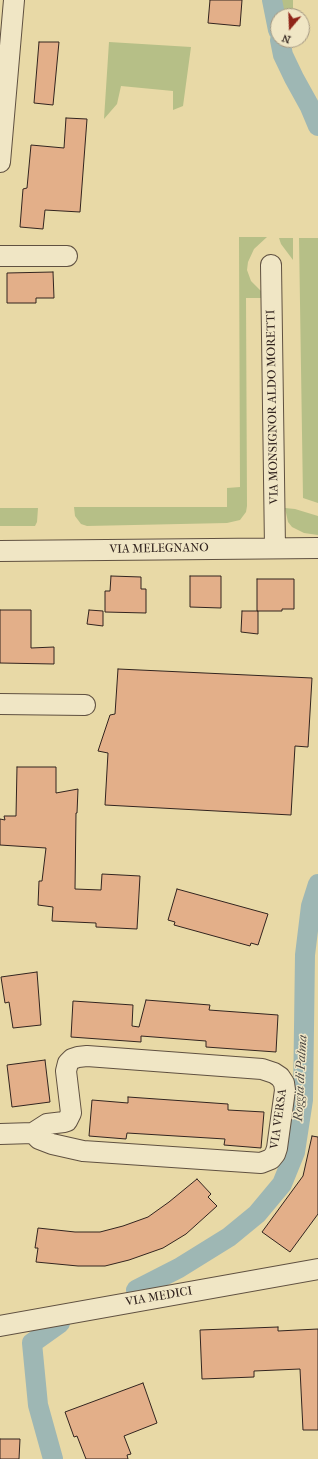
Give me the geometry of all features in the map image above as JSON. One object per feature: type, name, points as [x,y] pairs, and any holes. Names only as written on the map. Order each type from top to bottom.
[{"type":"street","points":[[0,162],[14,0]]},
{"type":"street","points":[[0,256],[67,256]]},
{"type":"street","name":"VIA MONSIGNOR ALDO MORETTI","points":[[271,266],[275,548]]},
{"type":"street","name":"VIA MELEGNANO","points":[[0,551],[318,548]]},
{"type":"street","points":[[0,704],[85,705]]},
{"type":"street","name":"VIA VERSA","points":[[0,1134],[33,1133],[47,1124],[64,1122],[69,1118],[71,1113],[66,1071],[68,1064],[72,1059],[78,1057],[87,1056],[262,1069],[274,1073],[280,1077],[284,1083],[285,1090],[277,1148],[271,1159],[260,1163],[83,1151],[52,1144],[39,1139],[33,1133]]},
{"type":"street","name":"VIA MEDICI","points":[[0,1326],[318,1269]]},
{"type":"green space","points":[[279,0],[293,0],[293,8],[281,8]]},
{"type":"green space","points":[[109,42],[191,47],[183,106],[173,110],[173,91],[121,86],[117,104],[104,119]]},
{"type":"green space","points":[[239,237],[267,237],[254,249],[248,262],[247,270],[251,281],[262,292],[262,298],[246,298],[246,512],[240,520],[227,523],[87,526],[81,524],[75,516],[74,507],[227,507],[227,488],[240,487]]},
{"type":"green space","points":[[279,238],[293,238],[293,260],[281,244]]},
{"type":"green space","points":[[299,238],[318,238],[318,503],[303,498]]},
{"type":"green space","points":[[0,508],[38,508],[37,522],[35,526],[0,526]]},
{"type":"green space","points":[[285,508],[295,509],[318,516],[318,535],[304,533],[292,527],[288,522]]},
{"type":"building","points":[[210,0],[242,0],[240,26],[208,23]]},
{"type":"building","points":[[39,42],[59,42],[53,105],[34,103]]},
{"type":"building","points":[[66,118],[87,119],[80,212],[45,210],[43,229],[20,227],[23,189],[27,188],[31,145],[64,148]]},
{"type":"building","points":[[53,272],[54,298],[36,298],[36,303],[7,303],[7,273]]},
{"type":"building","points":[[111,576],[141,577],[141,589],[146,589],[146,613],[105,612],[105,591],[110,591]]},
{"type":"building","points":[[190,576],[221,576],[221,608],[190,607]]},
{"type":"building","points":[[257,579],[294,579],[294,609],[282,609],[282,611],[257,611]]},
{"type":"building","points":[[0,610],[31,610],[31,648],[54,647],[54,664],[0,663]]},
{"type":"building","points":[[89,610],[103,611],[103,626],[87,624]]},
{"type":"building","points":[[242,611],[258,611],[258,634],[241,632]]},
{"type":"building","points":[[118,669],[312,678],[308,747],[295,746],[291,815],[105,805],[108,753],[98,751],[110,715],[115,714]]},
{"type":"building","points":[[17,767],[56,767],[56,793],[78,789],[76,813],[75,889],[101,890],[102,874],[140,876],[137,929],[96,927],[96,923],[52,921],[53,907],[38,905],[39,881],[42,881],[46,848],[0,845],[0,819],[5,820],[4,816],[16,816]]},
{"type":"building","points":[[177,889],[268,914],[258,945],[251,943],[250,946],[174,925],[175,922],[168,920]]},
{"type":"building","points":[[37,972],[41,1025],[13,1028],[9,1002],[5,1003],[1,977]]},
{"type":"building","points":[[146,1000],[210,1005],[209,1010],[278,1015],[276,1052],[206,1047],[206,1041],[141,1036],[141,1042],[71,1037],[73,1001],[133,1005],[132,1026],[139,1027]]},
{"type":"building","points":[[45,1060],[50,1102],[12,1107],[7,1065]]},
{"type":"building","points":[[128,1097],[228,1104],[228,1110],[264,1112],[261,1148],[224,1145],[225,1139],[127,1133],[126,1139],[89,1136],[92,1100],[128,1103]]},
{"type":"building","points":[[312,1136],[318,1137],[318,1214],[290,1252],[262,1232],[303,1176]]},
{"type":"building","points":[[197,1179],[211,1194],[208,1197],[217,1206],[186,1234],[163,1248],[129,1260],[105,1266],[78,1266],[36,1262],[38,1248],[35,1248],[38,1228],[75,1232],[100,1232],[123,1226],[148,1217]]},
{"type":"building","points":[[278,1327],[278,1331],[318,1329],[318,1430],[303,1430],[300,1369],[254,1371],[254,1377],[202,1379],[200,1330]]},
{"type":"building","points":[[143,1383],[157,1423],[124,1436],[131,1454],[127,1455],[128,1459],[86,1459],[77,1436],[74,1437],[65,1412]]},
{"type":"building","points":[[0,1439],[20,1439],[19,1459],[0,1459]]},
{"type":"waterway","name":"Roggia di Palma","points":[[272,0],[274,8]]},
{"type":"waterway","name":"Roggia di Palma","points":[[282,48],[283,55],[310,107],[318,126]]},
{"type":"waterway","name":"Roggia di Palma","points":[[136,1290],[179,1268],[229,1237],[257,1214],[282,1184],[295,1152],[303,1100],[305,955],[311,906],[318,884]]},
{"type":"waterway","name":"Roggia di Palma","points":[[53,1459],[38,1405],[32,1343],[60,1323]]}]
